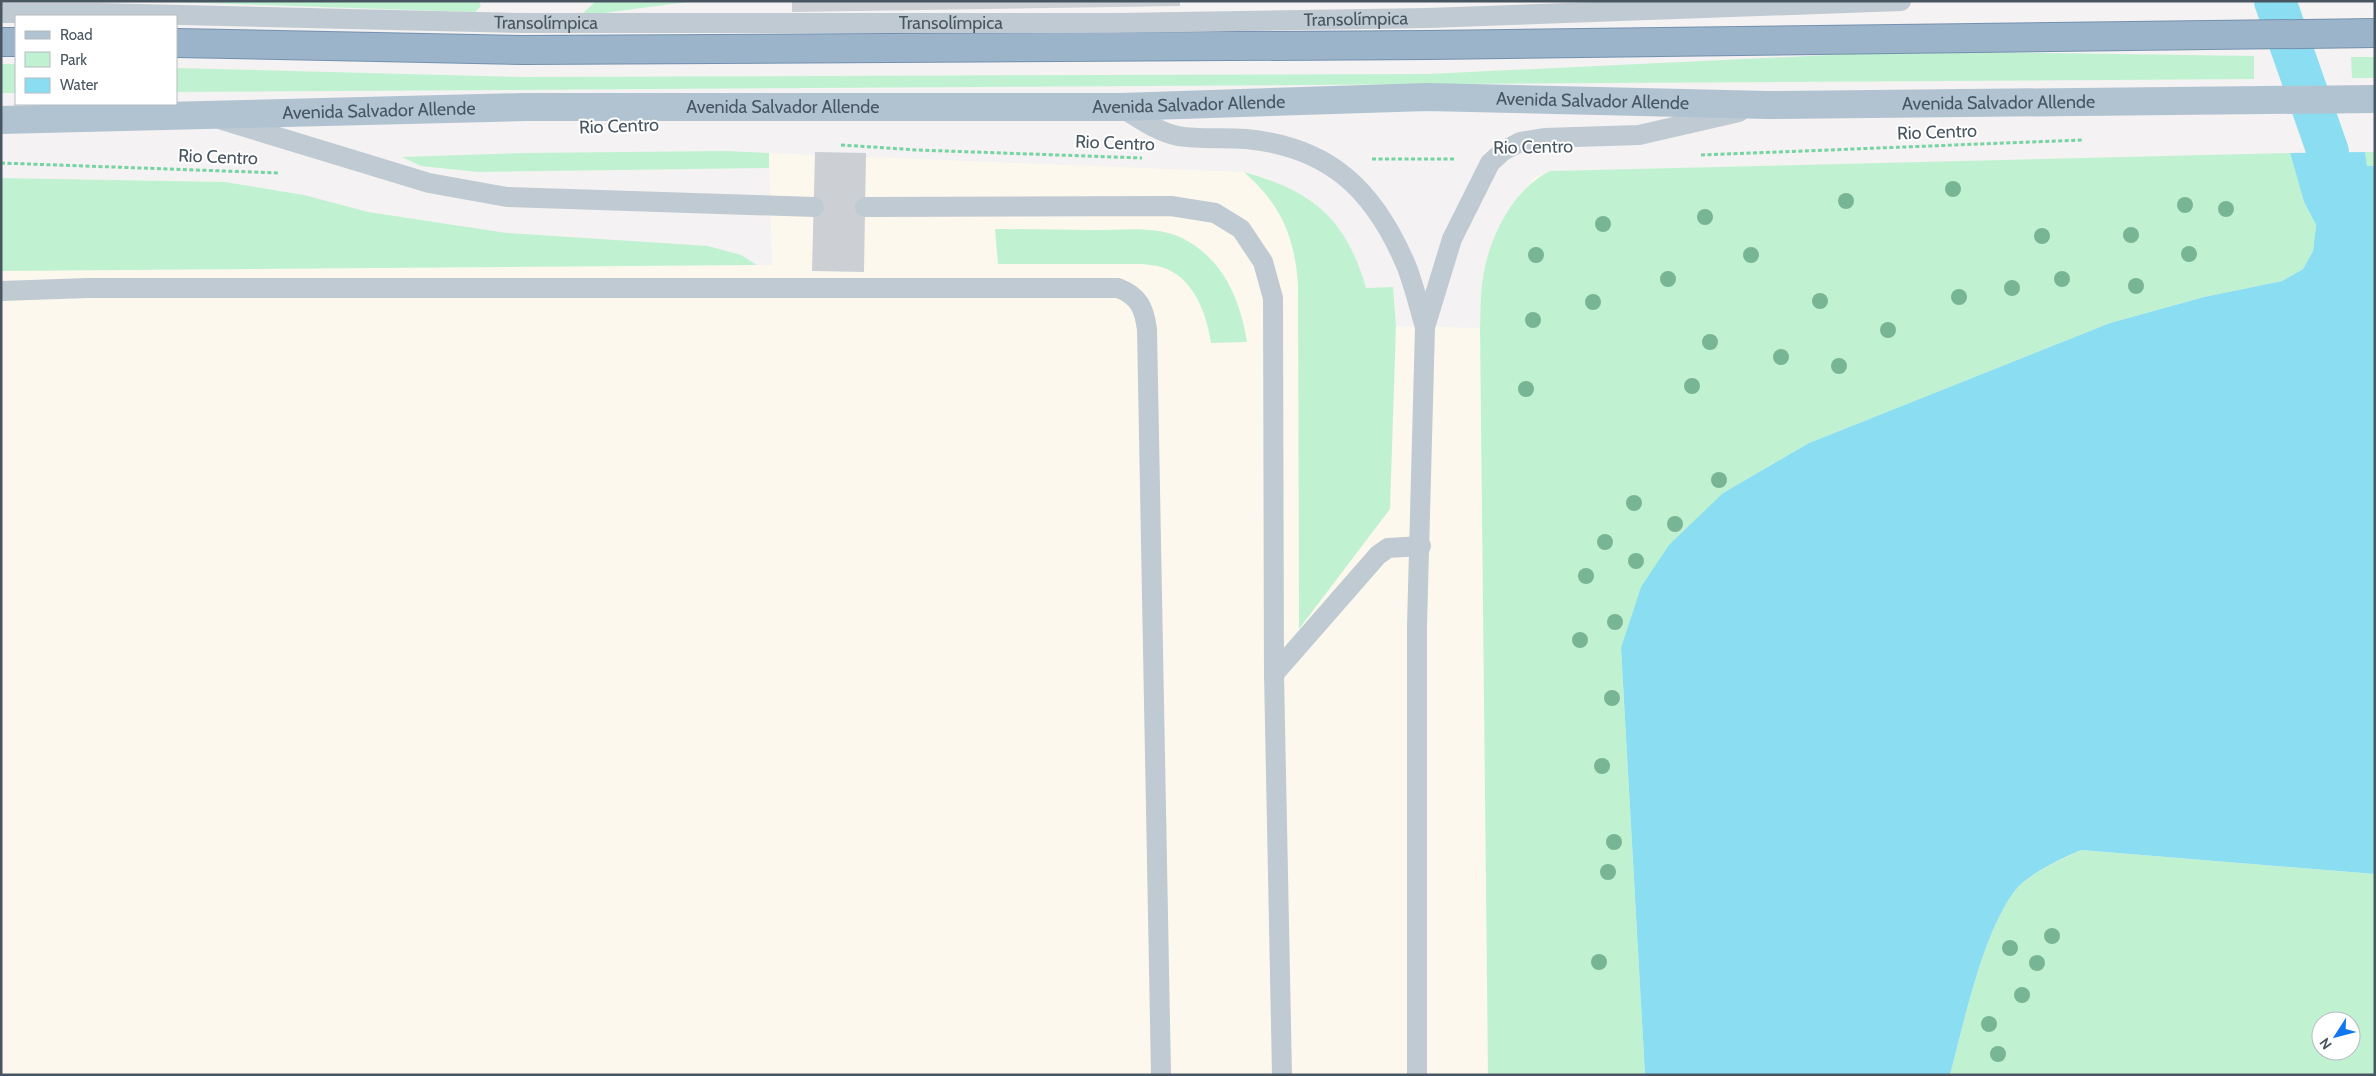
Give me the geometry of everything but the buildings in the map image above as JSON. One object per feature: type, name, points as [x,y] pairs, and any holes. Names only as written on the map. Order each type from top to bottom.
[{"type":"highway","points":[[178,43],[523,50],[1419,45],[2363,33]]},
{"type":"highway","points":[[1,42],[15,42]]},
{"type":"main road","name":"Avenida Salvador Allende","points":[[1,120],[525,107],[1120,107],[1427,97],[1768,105],[2365,99]]},
{"type":"lane","name":"Transolímpica","points":[[1,13],[96,13],[523,23],[1118,22],[1438,18],[1901,1]]},
{"type":"lane","points":[[1417,1075],[1417,626],[1421,546],[1425,327],[1452,240],[1490,163],[1503,151],[1520,142],[1544,138],[1638,135],[1768,105]]},
{"type":"lane","points":[[1120,107],[1160,130],[1176,136],[1246,139],[1283,146],[1309,154],[1331,165],[1357,187],[1384,221],[1407,266],[1425,327]]},
{"type":"lane","points":[[206,115],[429,182],[499,196],[770,208],[814,207]]},
{"type":"lane","points":[[865,207],[1171,206],[1215,213],[1241,229],[1263,262],[1273,298],[1274,674],[1282,1075]]},
{"type":"lane","points":[[1,291],[88,288],[625,290],[937,287],[1118,288],[1132,294],[1145,313],[1147,329],[1161,1075]]},
{"type":"lane","points":[[1274,674],[1378,555],[1388,548],[1421,546]]},
{"type":"path","name":"Rio Centro","points":[[1697,155],[2091,139]]},
{"type":"path","name":"Rio Centro","points":[[832,144],[918,150],[1144,158]]},
{"type":"path","name":"Rio Centro","points":[[1331,165],[1353,159],[1472,159],[1490,163]]},
{"type":"path","name":"Rio Centro","points":[[1,163],[282,173]]},
{"type":"shaded area","points":[[2375,152],[2375,1075],[1,1075],[1,178],[225,182],[304,195],[501,265],[772,265],[769,153],[1244,172],[1267,178],[1366,288],[1393,287],[1396,326],[1480,328],[1483,278],[1492,244],[1504,218],[1534,178],[1550,171]]},
{"type":"green space","points":[[144,1],[479,1],[481,6],[475,12]]},
{"type":"green space","points":[[596,1],[695,1],[580,16]]},
{"type":"green space","points":[[1914,51],[2254,56],[2254,79],[178,92],[178,68],[524,77],[1428,74]]},
{"type":"green space","points":[[2351,57],[2375,57],[2375,78],[2352,78]]},
{"type":"green space","points":[[1,64],[15,64],[15,93],[1,93]]},
{"type":"green space","points":[[725,151],[769,153],[769,168],[478,172],[421,166],[402,157],[524,153]]},
{"type":"green space","points":[[2365,152],[2375,152],[2375,166],[2367,166]]},
{"type":"green space","points":[[2290,153],[2304,202],[2316,225],[2313,251],[2303,269],[2282,281],[2204,297],[2110,323],[1809,443],[1723,493],[1621,648],[1645,1075],[1488,1075],[1480,328],[1482,284],[1486,262],[1497,231],[1514,202],[1537,179],[1550,171]]},
{"type":"green space","points":[[1244,172],[1289,188],[1323,211],[1337,226],[1348,243],[1366,288],[1393,287],[1396,326],[1390,509],[1299,629],[1298,284],[1296,266],[1289,236],[1276,209],[1257,184]]},
{"type":"green space","points":[[1,178],[225,182],[304,195],[368,212],[507,233],[708,246],[741,255],[757,265],[1,271]]},
{"type":"green space","points":[[995,229],[1140,229],[1163,232],[1184,239],[1198,247],[1209,258],[1228,283],[1240,311],[1247,342],[1211,343],[1202,309],[1190,287],[1172,272],[1159,266],[1142,264],[998,264]]},
{"type":"green space","points":[[2081,850],[2375,874],[2375,1075],[1950,1075],[1975,980],[1992,931],[2014,892],[2027,879]]},
{"type":"water","points":[[2365,152],[2367,166],[2375,166],[2375,874],[2081,850],[2027,879],[2014,892],[2003,910],[1992,931],[1983,955],[1950,1075],[1645,1075],[1621,648],[1641,587],[1669,545],[1723,493],[1809,443],[2110,323],[2204,297],[2282,281],[2303,269],[2313,251],[2316,225],[2304,202],[2290,153]]},
{"type":"waterway","points":[[2275,1],[2328,152]]}]
